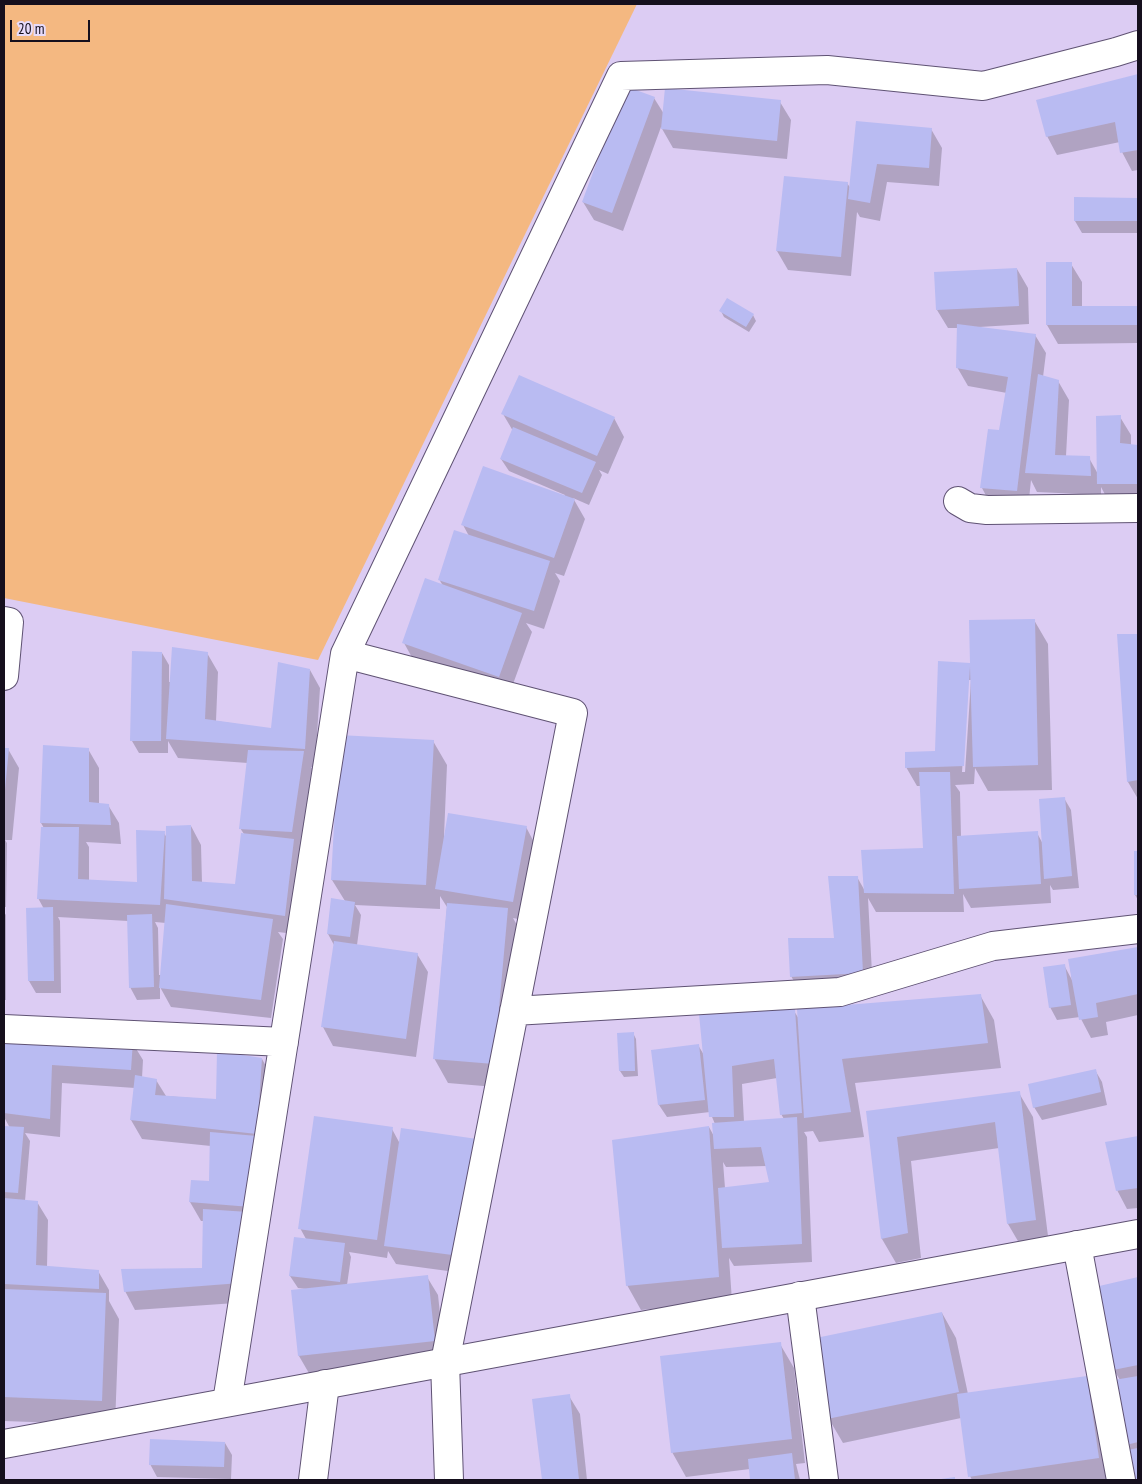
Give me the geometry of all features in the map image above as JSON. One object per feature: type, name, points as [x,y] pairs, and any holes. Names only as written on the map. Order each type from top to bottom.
[{"type":"street","points":[[227,1402],[345,654],[621,76],[827,70],[983,86],[1138,45]]},
{"type":"street","points":[[958,500],[970,508],[987,510],[1138,508]]},
{"type":"street","points":[[4,621],[9,622],[4,676]]},
{"type":"street","points":[[345,654],[573,713],[445,1362],[449,1480]]},
{"type":"street","points":[[514,1011],[840,992],[993,946],[1138,930]]},
{"type":"street","points":[[4,1029],[284,1042]]},
{"type":"street","points":[[4,1444],[1138,1234]]},
{"type":"street","points":[[1077,1245],[1121,1480]]},
{"type":"street","points":[[800,1296],[824,1480]]},
{"type":"street","points":[[313,1480],[325,1384]]},
{"type":"shaded area","points":[[4,4],[637,4],[318,660],[4,598]]},
{"type":"building","points":[[1138,74],[1138,150],[1120,153],[1115,122],[1046,137],[1036,100]]},
{"type":"building","points":[[625,86],[655,97],[612,213],[582,202]]},
{"type":"building","points":[[665,88],[781,100],[777,141],[661,129]]},
{"type":"building","points":[[856,121],[932,128],[929,168],[877,164],[870,203],[848,199]]},
{"type":"building","points":[[784,176],[848,182],[841,257],[776,251]]},
{"type":"building","points":[[1074,197],[1138,198],[1138,221],[1074,221]]},
{"type":"building","points":[[1046,262],[1072,262],[1072,306],[1138,306],[1138,325],[1046,325]]},
{"type":"building","points":[[1017,268],[1019,306],[936,310],[934,272]]},
{"type":"building","points":[[727,298],[754,314],[746,327],[719,311]]},
{"type":"building","points":[[957,324],[1036,334],[1017,491],[980,488],[988,429],[999,430],[1008,377],[956,368]]},
{"type":"building","points":[[1038,374],[1059,380],[1055,455],[1090,456],[1091,476],[1025,473]]},
{"type":"building","points":[[519,375],[615,417],[597,456],[501,414]]},
{"type":"building","points":[[1121,415],[1120,443],[1138,445],[1138,484],[1097,484],[1096,416]]},
{"type":"building","points":[[513,427],[596,462],[582,493],[500,459]]},
{"type":"building","points":[[483,466],[575,499],[554,558],[461,525]]},
{"type":"building","points":[[454,530],[550,561],[534,611],[438,580]]},
{"type":"building","points":[[425,578],[522,613],[499,677],[402,643]]},
{"type":"building","points":[[1035,619],[1038,765],[973,767],[970,666],[964,766],[905,768],[905,752],[935,751],[938,661],[970,663],[969,620]]},
{"type":"building","points":[[1117,634],[1138,634],[1138,780],[1127,782]]},
{"type":"building","points":[[172,647],[208,652],[205,719],[271,728],[278,662],[310,669],[305,749],[166,739]]},
{"type":"building","points":[[132,651],[162,652],[161,741],[130,741]]},
{"type":"building","points":[[339,735],[434,740],[426,885],[331,880]]},
{"type":"building","points":[[43,745],[89,748],[89,802],[109,804],[111,825],[40,823]]},
{"type":"building","points":[[4,748],[9,748],[5,789],[4,789]]},
{"type":"building","points":[[248,750],[304,751],[292,832],[239,829]]},
{"type":"building","points":[[919,772],[950,772],[954,894],[864,893],[861,850],[923,848]]},
{"type":"building","points":[[1065,797],[1072,876],[1044,879],[1039,799]]},
{"type":"building","points":[[448,813],[527,826],[513,902],[435,889]]},
{"type":"building","points":[[191,825],[192,881],[235,884],[241,833],[294,839],[285,916],[164,899],[166,826]]},
{"type":"building","points":[[41,827],[79,827],[78,879],[137,882],[136,830],[165,831],[160,905],[37,899]]},
{"type":"building","points":[[1038,831],[1041,884],[959,889],[957,836]]},
{"type":"building","points":[[1134,851],[1138,851],[1138,895],[1134,895]]},
{"type":"building","points":[[828,876],[858,876],[863,973],[790,977],[788,938],[834,938]]},
{"type":"building","points":[[331,898],[355,902],[350,937],[327,934]]},
{"type":"building","points":[[447,903],[508,908],[494,1064],[433,1059]]},
{"type":"building","points":[[166,904],[273,919],[261,1000],[159,988]]},
{"type":"building","points":[[53,907],[54,981],[28,981],[26,908]]},
{"type":"building","points":[[152,914],[154,987],[129,988],[127,915]]},
{"type":"building","points":[[334,941],[418,953],[406,1039],[321,1027]]},
{"type":"building","points":[[1138,947],[1138,994],[1096,1003],[1098,1017],[1079,1020],[1068,959]]},
{"type":"building","points":[[1065,964],[1071,1005],[1049,1008],[1043,967]]},
{"type":"building","points":[[981,994],[988,1043],[842,1059],[851,1112],[804,1118],[797,1009]]},
{"type":"building","points":[[795,1009],[802,1113],[780,1115],[774,1059],[732,1066],[734,1117],[709,1117],[699,1014]]},
{"type":"building","points":[[634,1032],[635,1071],[619,1071],[617,1033]]},
{"type":"building","points":[[4,1033],[133,1040],[131,1070],[52,1065],[50,1119],[4,1113]]},
{"type":"building","points":[[699,1044],[705,1100],[658,1105],[651,1050]]},
{"type":"building","points":[[217,1051],[262,1058],[257,1134],[130,1120],[135,1075],[157,1079],[155,1095],[216,1099]]},
{"type":"building","points":[[1096,1069],[1101,1092],[1033,1108],[1028,1084]]},
{"type":"building","points":[[1020,1091],[1036,1220],[1007,1224],[995,1122],[897,1137],[908,1233],[881,1239],[866,1111]]},
{"type":"building","points":[[314,1116],[393,1127],[377,1240],[298,1229]]},
{"type":"building","points":[[797,1117],[802,1244],[722,1248],[718,1188],[769,1182],[761,1147],[714,1149],[712,1123]]},
{"type":"building","points":[[4,1126],[24,1127],[18,1193],[4,1192]]},
{"type":"building","points":[[709,1126],[719,1277],[626,1286],[612,1140]]},
{"type":"building","points":[[401,1128],[477,1139],[460,1256],[384,1246]]},
{"type":"building","points":[[210,1132],[257,1136],[251,1207],[189,1202],[191,1180],[209,1181]]},
{"type":"building","points":[[1138,1136],[1138,1188],[1116,1191],[1105,1142]]},
{"type":"building","points":[[4,1198],[38,1201],[36,1265],[99,1270],[99,1289],[4,1284]]},
{"type":"building","points":[[203,1209],[248,1212],[240,1283],[124,1292],[121,1269],[202,1268]]},
{"type":"building","points":[[294,1237],[345,1243],[340,1282],[289,1276]]},
{"type":"building","points":[[428,1275],[435,1341],[298,1356],[291,1290]]},
{"type":"building","points":[[1138,1277],[1138,1365],[1113,1370],[1095,1287]]},
{"type":"building","points":[[4,1289],[106,1293],[102,1401],[4,1397]]},
{"type":"building","points":[[942,1312],[959,1392],[827,1419],[811,1339]]},
{"type":"building","points":[[781,1342],[792,1439],[671,1453],[660,1356]]},
{"type":"building","points":[[1087,1376],[1099,1458],[968,1477],[957,1394]]},
{"type":"building","points":[[1138,1376],[1138,1442],[1126,1445],[1114,1380]]},
{"type":"building","points":[[570,1394],[579,1480],[542,1480],[532,1399]]},
{"type":"building","points":[[150,1439],[225,1442],[224,1467],[149,1465]]},
{"type":"building","points":[[1138,1448],[1138,1480],[1127,1480],[1122,1451]]},
{"type":"building","points":[[792,1453],[795,1480],[750,1480],[748,1459]]},
{"type":"building","points":[[955,1477],[955,1480],[941,1480],[941,1479]]}]
